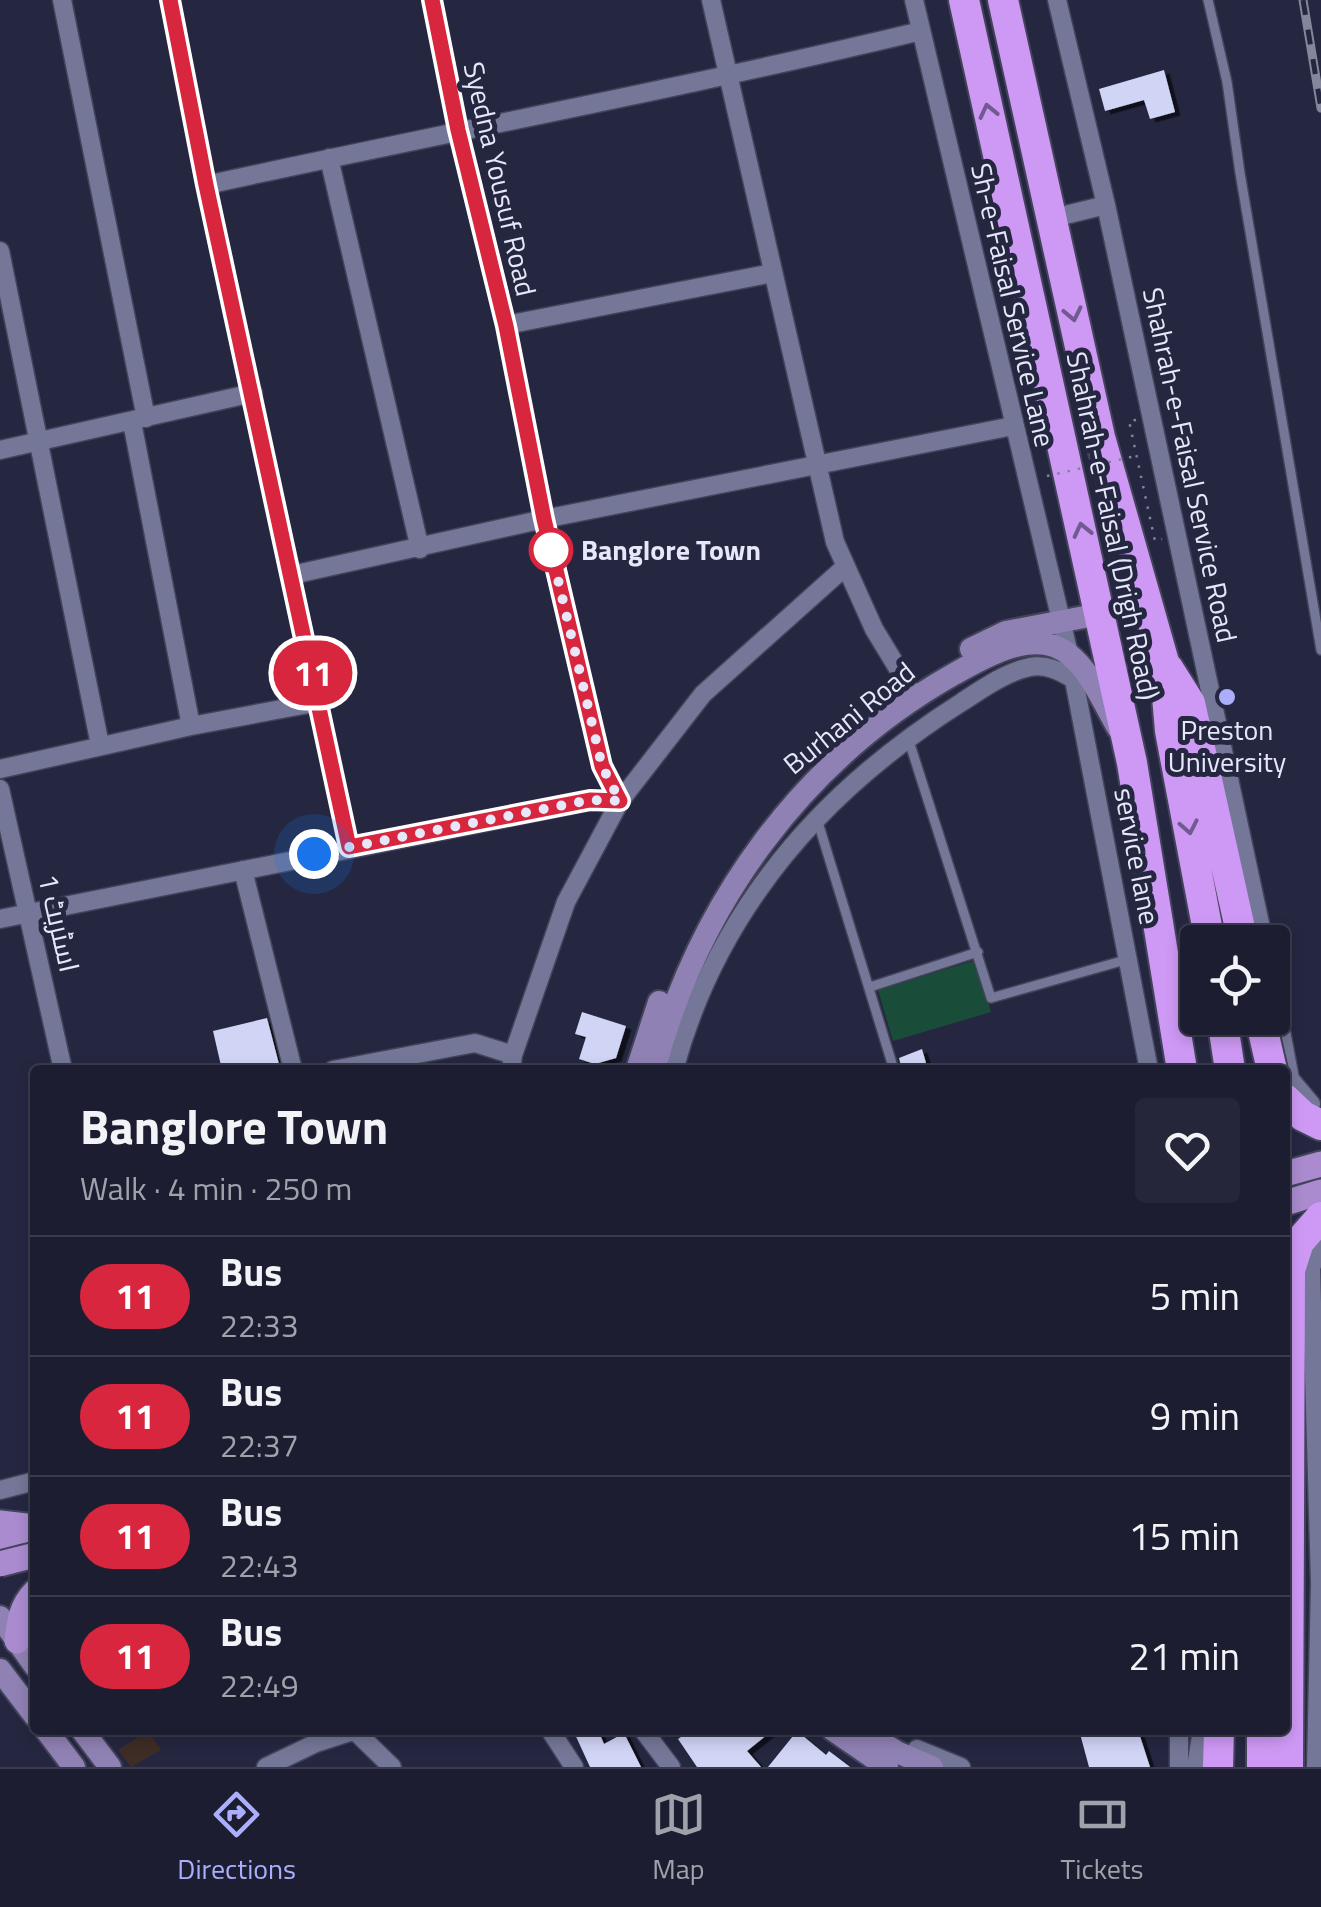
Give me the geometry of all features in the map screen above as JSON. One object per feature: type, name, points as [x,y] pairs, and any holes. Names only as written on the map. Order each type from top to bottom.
[{"type":"highway","name":"Shahrah-e-Faisal (Drigh Road)","points":[[964,0],[1128,744],[1181,1065]]},
{"type":"highway","name":"Shahrah-e-Faisal (Drigh Road)","points":[[1003,0],[1100,438],[1164,662],[1170,732],[1207,925]]},
{"type":"highway","points":[[1164,662],[1190,703],[1239,925]]},
{"type":"highway","points":[[1225,1035],[1229,1065]]},
{"type":"highway","points":[[1264,1035],[1271,1065]]},
{"type":"highway","points":[[1290,1104],[1302,1116],[1321,1124]]},
{"type":"highway","points":[[1290,1270],[1299,1242],[1321,1217]]},
{"type":"highway","points":[[1218,1735],[1218,1767]]},
{"type":"highway","points":[[1262,1735],[1262,1767]]},
{"type":"highway","points":[[1288,1735],[1288,1767]]},
{"type":"main road","points":[[1290,1173],[1321,1164]]},
{"type":"main road","points":[[1290,1201],[1321,1192]]},
{"type":"main road","points":[[0,1522],[30,1526]]},
{"type":"main road","points":[[0,1536],[30,1528]]},
{"type":"main road","points":[[0,1546],[30,1537]]},
{"type":"main road","points":[[18,1623],[30,1597]]},
{"type":"street","points":[[62,0],[191,726]]},
{"type":"street","points":[[170,0],[206,185],[349,847]]},
{"type":"street","name":"Syedna Yousuf Road","points":[[432,0],[458,130],[506,326],[544,519],[602,766],[620,801]]},
{"type":"street","points":[[711,0],[816,467],[845,567],[874,629],[908,685]]},
{"type":"street","name":"Sh-e-Faisal Service Lane","points":[[914,0],[1069,654]]},
{"type":"street","name":"Shahrah-e-Faisal Service Road","points":[[1057,0],[1106,206],[1260,925]]},
{"type":"street","points":[[206,185],[458,130],[728,78],[921,31]]},
{"type":"street","points":[[329,158],[420,548]]},
{"type":"street","points":[[1053,218],[1106,206]]},
{"type":"street","points":[[0,251],[100,745]]},
{"type":"street","points":[[506,326],[773,273]]},
{"type":"street","points":[[0,450],[253,393]]},
{"type":"street","points":[[292,575],[544,519],[1013,426]]},
{"type":"street","points":[[358,1065],[475,1043],[512,1062],[566,902],[620,801],[704,694],[845,567]]},
{"type":"street","name":"Burhani Road","points":[[639,1065],[662,992],[684,943],[735,858],[776,802],[828,749],[908,685],[1006,632],[1100,614]]},
{"type":"street","name":"Burhani Road","points":[[655,1065],[676,996],[715,914],[762,842],[810,785],[918,694],[970,666],[1012,647],[1035,643],[1069,654]]},
{"type":"street","points":[[1069,654],[1128,744]]},
{"type":"street","name":"service lane","points":[[1069,654],[1148,1065]]},
{"type":"street","points":[[676,1065],[696,1005],[736,924],[817,818],[908,738],[1014,672],[1039,666],[1072,679]]},
{"type":"street","points":[[0,769],[319,702]]},
{"type":"street","name":"اسٹریٹ 1","points":[[0,789],[62,1065]]},
{"type":"street","points":[[0,919],[590,800],[620,801]]},
{"type":"street","points":[[243,870],[292,1065]]},
{"type":"street","points":[[1282,1035],[1287,1065]]},
{"type":"street","points":[[1290,1079],[1303,1098],[1321,1109]]},
{"type":"street","points":[[1316,1767],[1320,1583],[1311,1268],[1321,1242]]},
{"type":"street","points":[[0,1490],[30,1481]]},
{"type":"street","points":[[18,1623],[30,1653]]},
{"type":"street","points":[[0,1670],[30,1709]]},
{"type":"street","points":[[50,1735],[74,1767]]},
{"type":"street","points":[[86,1735],[110,1767]]},
{"type":"street","points":[[266,1767],[340,1735]]},
{"type":"street","points":[[360,1735],[392,1767]]},
{"type":"street","points":[[553,1735],[574,1767]]},
{"type":"street","points":[[647,1735],[671,1767]]},
{"type":"street","points":[[840,1735],[887,1767]]},
{"type":"street","points":[[868,1735],[932,1767]]},
{"type":"street","points":[[889,1735],[961,1767]]},
{"type":"street","points":[[1179,1735],[1179,1767]]},
{"type":"street","points":[[1196,1767],[1201,1735]]},
{"type":"lane","points":[[1208,0],[1227,82],[1321,650]]},
{"type":"lane","points":[[908,738],[991,998],[1129,959]]},
{"type":"lane","points":[[817,818],[893,1065]]},
{"type":"lane","points":[[870,987],[978,952]]},
{"type":"path","points":[[1142,449],[1136,420],[1129,421],[1154,541],[1162,539]]},
{"type":"path","points":[[1047,476],[1136,456]]},
{"type":"shaded area","points":[[142,1735],[151,1735],[161,1750],[131,1767],[118,1750]]},
{"type":"green space","points":[[976,960],[991,1012],[893,1041],[878,990]]},
{"type":"building","points":[[1164,70],[1175,112],[1150,119],[1144,100],[1105,111],[1099,89]]},
{"type":"building","points":[[582,1012],[626,1026],[616,1058],[595,1064],[579,1059],[586,1037],[575,1034]]},
{"type":"building","points":[[267,1018],[279,1065],[221,1065],[213,1031]]},
{"type":"building","points":[[922,1049],[927,1065],[901,1065],[899,1058]]},
{"type":"building","points":[[575,1735],[600,1735],[604,1744],[625,1735],[641,1767],[590,1767]]},
{"type":"building","points":[[684,1735],[767,1735],[747,1751],[761,1767],[697,1767],[678,1739]]},
{"type":"building","points":[[794,1735],[802,1735],[826,1755],[829,1751],[850,1767],[768,1767]]},
{"type":"building","points":[[1080,1735],[1140,1735],[1150,1767],[1089,1767]]},
{"type":"railway","points":[[1303,0],[1321,108]]},
{"type":"bus line","name":"11","points":[[170,0],[206,185],[349,847],[590,800],[620,801],[602,766],[544,519],[506,326],[458,130],[432,0]]},
{"type":"place","name":"Banglore Town","points":[[551,550]]},
{"type":"place","name":"Preston University","points":[[1227,697]]},
{"type":"route","points":[[314,854],[590,800],[620,801],[602,766],[551,550]]}]
